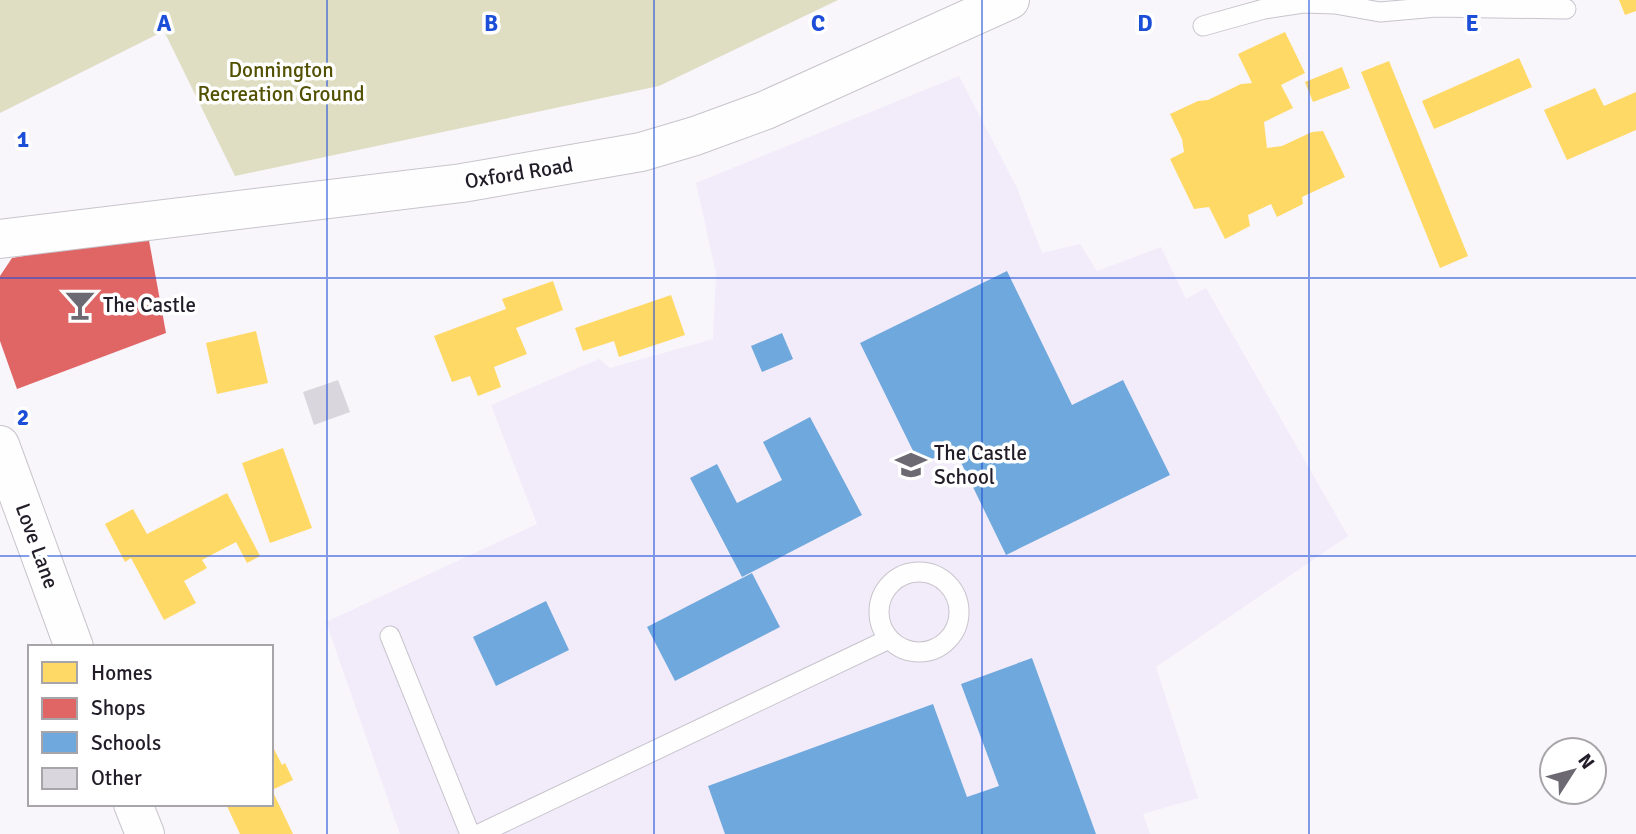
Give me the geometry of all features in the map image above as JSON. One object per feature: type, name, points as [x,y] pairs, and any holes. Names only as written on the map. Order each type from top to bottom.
[{"type":"main road","name":"Oxford Road","points":[[0,239],[462,183],[641,152],[766,110],[1010,0]]},
{"type":"main road","name":"Love Lane","points":[[0,445],[73,645]]},
{"type":"main road","points":[[135,806],[145,834]]},
{"type":"lane","points":[[1203,26],[1264,9],[1303,3],[1335,4],[1380,12],[1437,3],[1566,9]]},
{"type":"lane","points":[[920,571],[945,581],[958,604],[959,617],[948,640],[937,648],[911,652],[899,648],[889,639],[881,628],[879,602],[894,579],[906,573],[920,571]]},
{"type":"lane","points":[[390,636],[470,834]]},
{"type":"lane","points":[[479,834],[889,639]]},
{"type":"shaded area","name":"The Castle School","points":[[959,76],[1017,188],[1042,253],[1080,244],[1097,271],[1161,247],[1186,299],[1206,288],[1348,536],[1156,667],[1198,798],[1143,814],[1150,834],[400,834],[326,622],[537,524],[491,405],[599,359],[610,368],[713,339],[716,273],[696,183]]},
{"type":"green space","name":"Donnington Recreation Ground","points":[[0,0],[838,0],[659,86],[235,176],[164,31],[0,113]]},
{"type":"building: Homes","points":[[1619,0],[1636,0],[1636,11],[1625,15]]},
{"type":"building: Homes","points":[[1285,32],[1305,73],[1281,85],[1293,108],[1264,122],[1267,148],[1282,146],[1312,132],[1323,131],[1345,177],[1302,197],[1303,204],[1277,217],[1271,204],[1248,215],[1250,226],[1225,239],[1209,207],[1194,209],[1170,159],[1184,152],[1182,139],[1170,114],[1241,84],[1252,83],[1238,54]]},
{"type":"building: Homes","points":[[1519,58],[1532,87],[1434,129],[1422,101]]},
{"type":"building: Homes","points":[[1389,61],[1468,256],[1440,268],[1361,72]]},
{"type":"building: Homes","points":[[1342,67],[1350,88],[1313,102],[1305,82]]},
{"type":"building: Homes","points":[[1595,88],[1604,106],[1636,92],[1636,130],[1567,160],[1544,110]]},
{"type":"building: Homes","points":[[553,281],[563,310],[516,328],[527,354],[494,367],[501,387],[478,396],[470,376],[452,382],[434,336],[506,309],[502,299]]},
{"type":"building: Homes","points":[[671,295],[685,335],[619,357],[614,341],[583,351],[575,328]]},
{"type":"building: Homes","points":[[256,331],[268,383],[217,394],[206,343]]},
{"type":"building: Homes","points":[[283,448],[312,528],[270,543],[242,463]]},
{"type":"building: Homes","points":[[227,493],[260,556],[247,563],[236,542],[202,560],[207,568],[184,581],[196,603],[164,620],[131,558],[125,562],[105,524],[133,509],[147,534]]},
{"type":"building: Homes","points":[[273,747],[282,765],[285,763],[293,780],[273,790]]},
{"type":"building: Homes","points":[[273,792],[293,834],[240,834],[227,806],[273,806]]},
{"type":"building: Shops","name":"The Castle","points":[[148,235],[166,333],[17,389],[0,341],[0,276],[12,258]]},
{"type":"building: Schools","points":[[1007,271],[1072,405],[1123,380],[1170,475],[1006,555],[954,448],[920,465],[860,343]]},
{"type":"building: Schools","points":[[782,333],[793,359],[762,372],[751,346]]},
{"type":"building: Schools","points":[[810,417],[862,515],[742,577],[690,478],[717,464],[737,503],[782,480],[763,442]]},
{"type":"building: Schools","points":[[752,573],[780,627],[675,681],[647,627]]},
{"type":"building: Schools","points":[[546,601],[569,650],[496,686],[473,637]]},
{"type":"building: Schools","points":[[1032,658],[1096,834],[725,834],[708,786],[933,704],[967,797],[999,786],[961,684]]},
{"type":"building: Other","points":[[338,380],[350,412],[314,425],[303,392]]},
{"type":"place","name":"The Castle","points":[[80,305]]},
{"type":"place","name":"The Castle School","points":[[911,465]]}]
